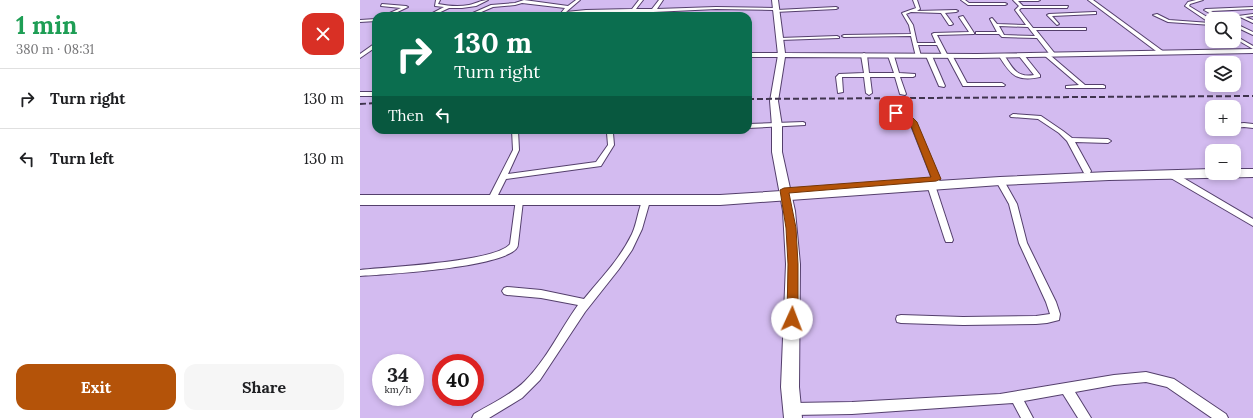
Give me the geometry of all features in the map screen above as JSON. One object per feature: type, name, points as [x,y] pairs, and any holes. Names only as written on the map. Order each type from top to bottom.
[{"type":"highway","points":[[1241,168],[1253,167]]},
{"type":"highway","points":[[360,200],[720,200],[785,193],[1087,171],[1205,168]]},
{"type":"highway","points":[[934,182],[1253,174]]},
{"type":"highway","points":[[360,194],[683,195],[785,193]]},
{"type":"street","points":[[438,0],[436,6],[449,7],[470,7],[486,0]]},
{"type":"street","points":[[495,5],[499,0]]},
{"type":"street","points":[[523,2],[528,0]]},
{"type":"street","points":[[563,12],[578,0]]},
{"type":"street","points":[[633,11],[641,0]]},
{"type":"street","points":[[653,11],[661,0]]},
{"type":"street","points":[[910,12],[918,9],[915,0]]},
{"type":"street","points":[[963,0],[968,4],[1009,6],[1019,8],[1067,7]]},
{"type":"street","points":[[1001,0],[1009,6]]},
{"type":"street","points":[[1015,0],[1038,0]]},
{"type":"street","points":[[1015,0],[1021,6],[1019,8],[1050,55],[1084,87]]},
{"type":"street","points":[[1090,0],[1162,53]]},
{"type":"street","points":[[1186,0],[1191,3]]},
{"type":"street","points":[[1201,0],[1186,4],[1205,18]]},
{"type":"street","points":[[478,12],[495,5],[523,2],[566,7]]},
{"type":"street","points":[[382,5],[406,7],[395,12]]},
{"type":"street","points":[[438,12],[449,7]]},
{"type":"street","points":[[617,12],[775,7],[836,8]]},
{"type":"street","points":[[775,7],[782,55],[774,101],[777,126],[777,152],[791,228],[793,264],[790,387],[793,414],[852,408],[1016,397],[1132,377],[1157,379],[1175,386],[1222,418]]},
{"type":"street","points":[[1210,12],[1206,10],[1253,8]]},
{"type":"street","points":[[918,56],[914,35],[911,25],[904,14],[905,12],[956,12]]},
{"type":"street","points":[[943,12],[951,24]]},
{"type":"street","points":[[1057,24],[1049,14],[1094,13]]},
{"type":"street","points":[[1155,15],[1168,21],[1205,23]]},
{"type":"street","points":[[1253,15],[1240,16],[1253,22]]},
{"type":"street","points":[[961,17],[972,33],[934,34],[939,44],[965,85],[1002,85]]},
{"type":"street","points":[[992,19],[1000,33]]},
{"type":"street","points":[[360,21],[372,20]]},
{"type":"street","points":[[1030,26],[1078,24]]},
{"type":"street","points":[[996,25],[1084,29]]},
{"type":"street","points":[[1241,28],[1253,34]]},
{"type":"street","points":[[978,33],[1000,33],[1004,36],[1038,37]]},
{"type":"street","points":[[844,36],[914,35]]},
{"type":"street","points":[[780,39],[837,37]]},
{"type":"street","points":[[1241,41],[1253,50]]},
{"type":"street","points":[[915,44],[939,44]]},
{"type":"street","points":[[360,56],[372,48]]},
{"type":"street","points":[[752,55],[1022,56],[1253,50]]},
{"type":"street","points":[[864,55],[869,93]]},
{"type":"street","points":[[891,56],[903,94]]},
{"type":"street","points":[[929,56],[942,86]]},
{"type":"street","points":[[1002,56],[1016,75],[1020,77],[1038,76],[1022,56]]},
{"type":"street","points":[[840,92],[839,76],[913,75]]},
{"type":"street","points":[[1068,87],[1104,87]]},
{"type":"street","points":[[360,94],[372,94]]},
{"type":"street","points":[[882,112],[903,115],[913,122],[934,182],[949,240]]},
{"type":"street","points":[[1013,116],[1042,118],[1061,132],[1070,140],[1087,171]]},
{"type":"street","points":[[752,126],[803,124]]},
{"type":"street","points":[[1241,125],[1253,126]]},
{"type":"street","points":[[494,195],[516,150],[518,143],[514,134]]},
{"type":"street","points":[[504,177],[595,165],[601,161],[611,145],[610,134]]},
{"type":"street","points":[[1070,140],[1108,141]]},
{"type":"street","points":[[1172,175],[1253,223]]},
{"type":"street","points":[[901,319],[963,321],[1036,320],[1055,317],[1051,302],[1023,243],[1013,204],[1000,181]]},
{"type":"street","points":[[360,273],[439,265],[477,259],[507,252],[514,244],[516,212],[519,201]]},
{"type":"street","points":[[478,418],[507,402],[529,385],[633,239],[638,229],[646,201]]},
{"type":"street","points":[[507,291],[541,294],[586,303]]},
{"type":"street","points":[[1066,389],[1085,418]]},
{"type":"street","points":[[1016,397],[1027,418]]},
{"type":"railway","points":[[752,99],[1253,96]]},
{"type":"railway","points":[[360,104],[372,103]]},
{"type":"route","points":[[792,319],[793,264],[791,228],[784,190],[936,179],[913,122],[909,118],[896,113]]}]
